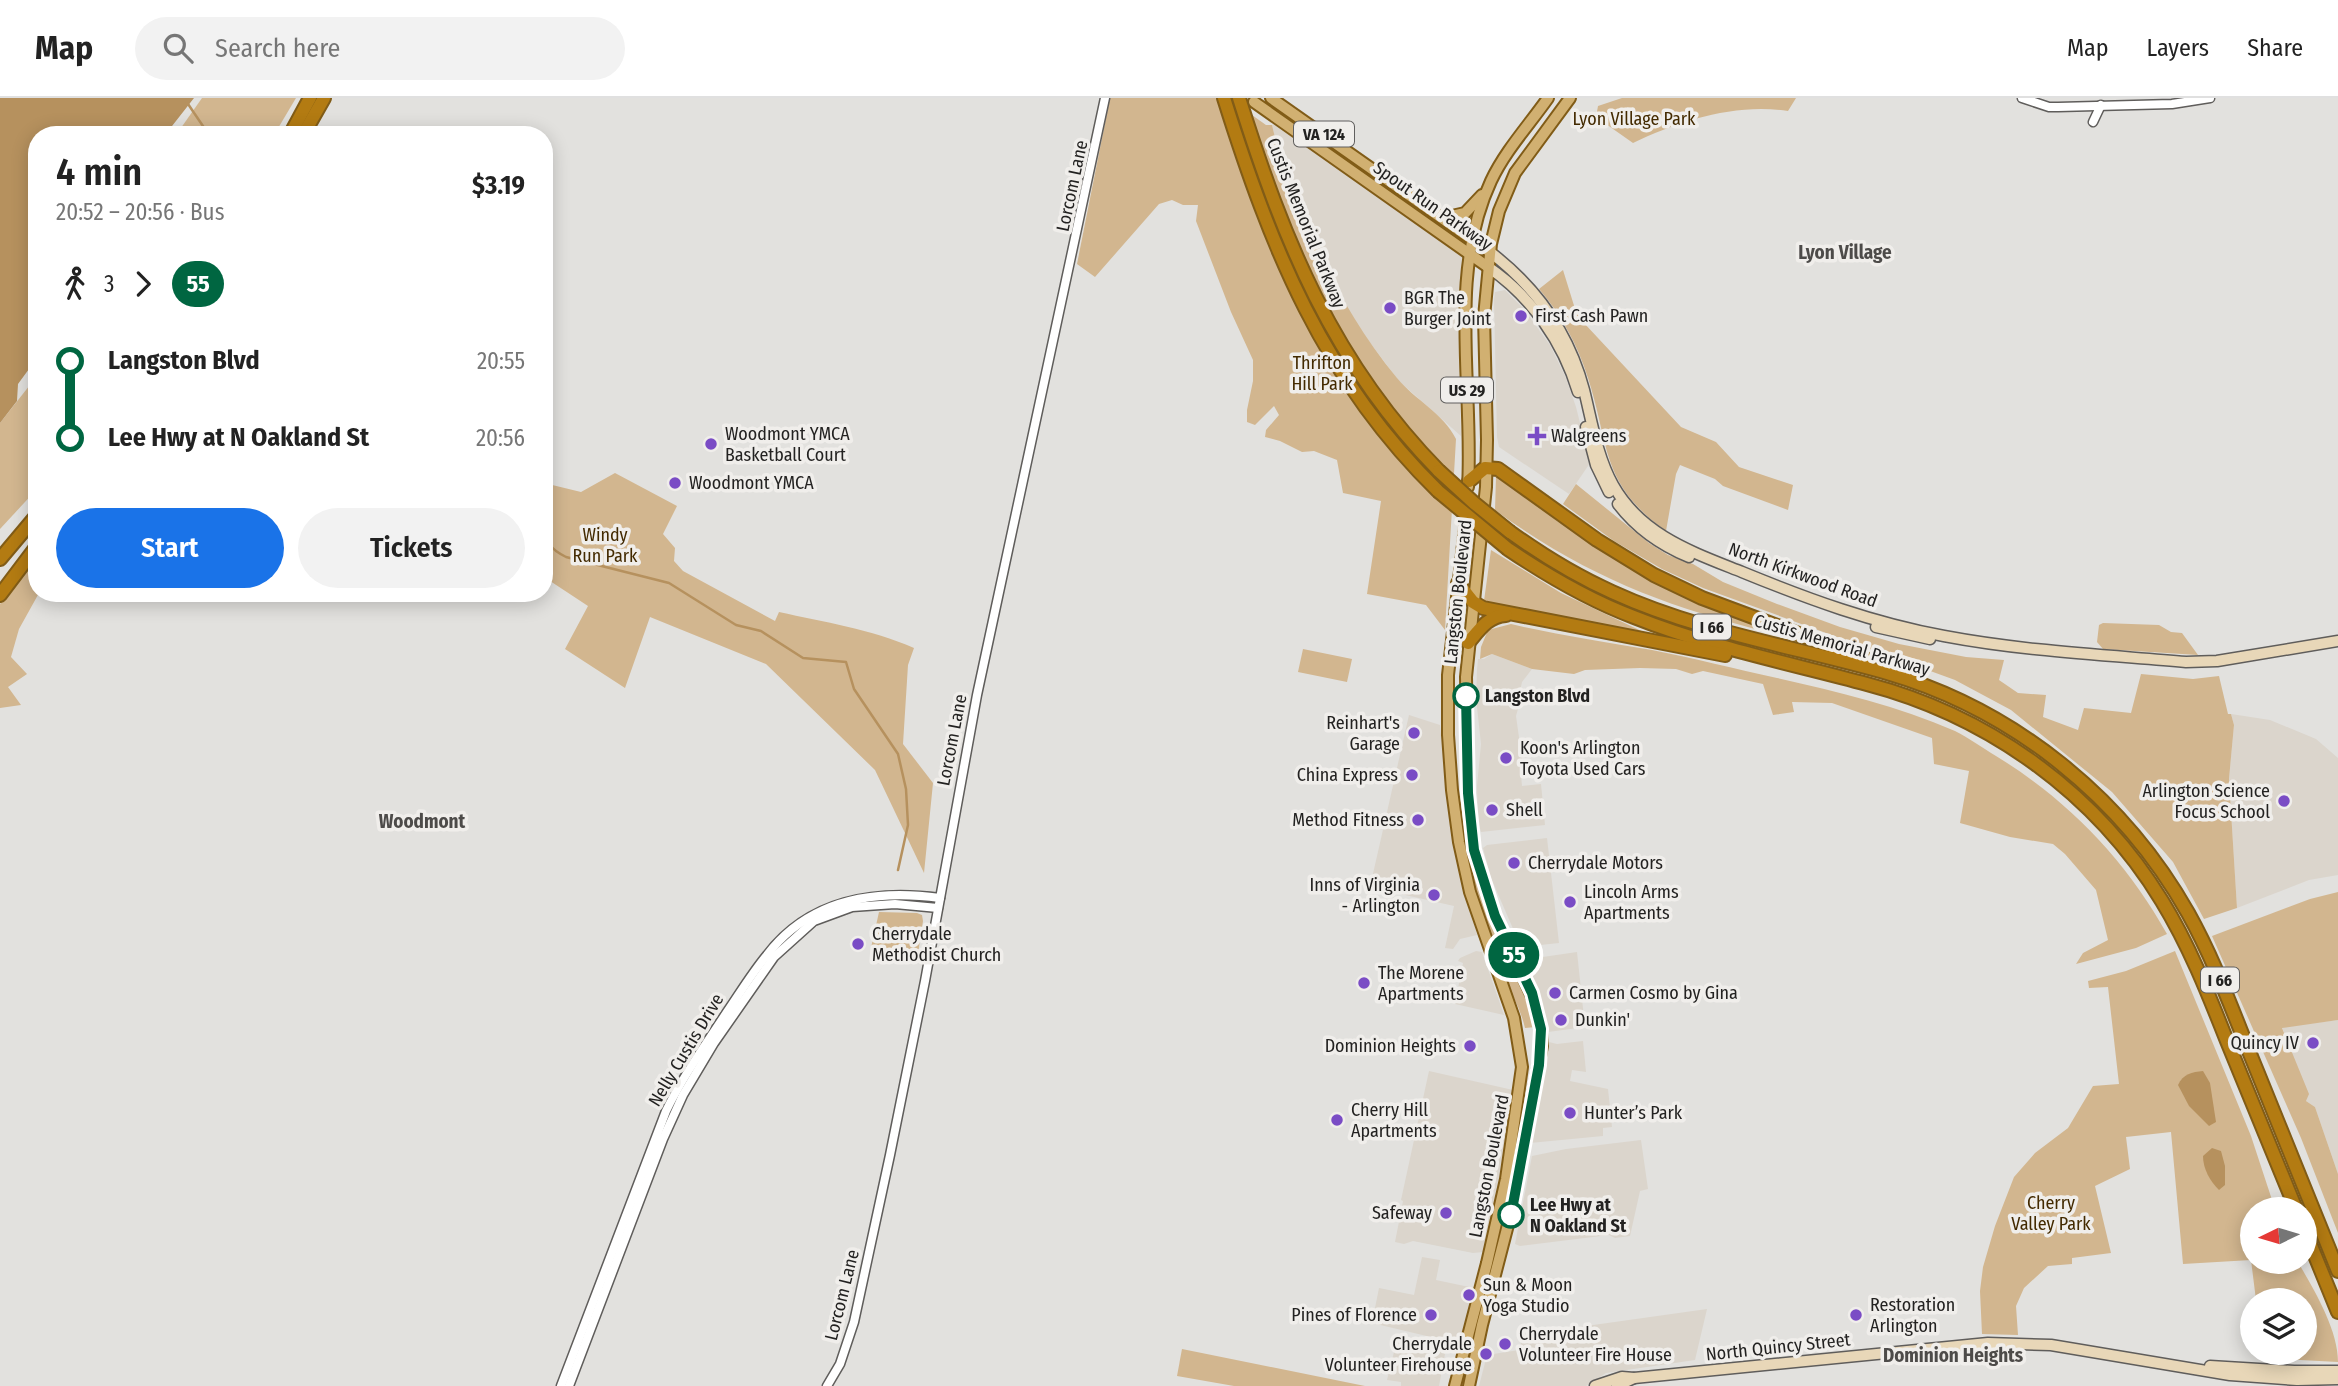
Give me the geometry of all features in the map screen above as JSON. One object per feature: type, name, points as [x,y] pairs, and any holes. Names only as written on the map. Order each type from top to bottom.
[{"type":"highway","points":[[295,126],[310,98]]},
{"type":"highway","points":[[308,126],[324,98]]},
{"type":"highway","name":"Custis Memorial Parkway","points":[[1224,98],[1269,229],[1293,286],[1321,341],[1367,412],[1406,460],[1438,491],[1508,549],[1558,581],[1633,617],[1712,644],[1920,701],[1983,730],[2053,777],[2113,834],[2155,889],[2189,949],[2291,1197]]},
{"type":"highway","name":"Custis Memorial Parkway","points":[[1239,98],[1296,256],[1341,347],[1388,415],[1439,471],[1510,532],[1576,574],[1653,608],[1713,627],[1888,673],[1928,687],[1998,720],[2051,755],[2111,809],[2156,862],[2186,910],[2211,960],[2338,1270]]},
{"type":"highway","points":[[1469,481],[1487,468],[1500,470],[1597,540],[1671,583],[1702,598],[1827,646],[1899,670],[1928,687]]},
{"type":"highway","points":[[0,559],[28,526]]},
{"type":"highway","points":[[0,595],[28,558]]},
{"type":"highway","points":[[1458,583],[1480,608],[1727,655],[1786,670],[1826,674]]},
{"type":"highway","points":[[1468,643],[1491,619],[1502,615],[1517,615]]},
{"type":"highway","points":[[2317,1260],[2338,1312]]},
{"type":"main road","name":"Spout Run Parkway","points":[[1271,98],[1474,240]]},
{"type":"main road","name":"Langston Boulevard","points":[[1455,1386],[1506,1179],[1522,1067],[1518,1031],[1474,907],[1459,842],[1449,749],[1450,659],[1469,481],[1466,329],[1471,255],[1488,188],[1508,151],[1548,98]]},
{"type":"main road","name":"Langston Boulevard","points":[[1469,1386],[1510,1217],[1542,1046],[1532,993],[1495,916],[1474,850],[1469,823],[1468,643],[1487,468],[1484,317],[1490,252],[1499,211],[1515,173],[1570,98]]},
{"type":"main road","name":"Spout Run Parkway","points":[[1254,102],[1488,267]]},
{"type":"main road","points":[[1443,218],[1468,212],[1488,188]]},
{"type":"main road","name":"North Kirkwood Road","points":[[1474,240],[1516,273],[1533,291],[1562,334],[1579,373],[1603,463],[1620,496],[1652,530],[1693,552],[1822,604],[1875,621],[1944,636],[2186,662],[2217,661],[2338,641]]},
{"type":"main road","name":"North Kirkwood Road","points":[[1488,267],[1505,279],[1526,301],[1559,347],[1577,387],[1591,451],[1613,498],[1645,533],[1677,552],[1821,610],[1906,635],[1978,647],[2194,668],[2218,667],[2338,646]]},
{"type":"main road","points":[[1450,659],[1467,666]]},
{"type":"main road","name":"North Quincy Street","points":[[1595,1386],[1622,1377],[1634,1378],[1971,1343],[2051,1345],[2206,1372],[2298,1383],[2338,1371]]},
{"type":"main road","name":"North Quincy Street","points":[[2175,1365],[2338,1379]]},
{"type":"main road","name":"North Quincy Street","points":[[1616,1386],[1634,1378]]},
{"type":"street","name":"Lorcom Lane","points":[[827,1386],[841,1364],[854,1322],[925,981],[977,695],[1105,98]]},
{"type":"street","points":[[2022,98],[2049,107],[2172,104],[2210,98]]},
{"type":"street","points":[[2058,107],[2063,98]]},
{"type":"street","points":[[2093,122],[2101,105]]},
{"type":"street","name":"Nelly Custis Drive","points":[[564,1386],[666,1111],[688,1071],[768,953],[800,923],[828,907],[858,898],[885,895],[939,903]]},
{"type":"shaded area","points":[[0,98],[194,98],[172,126],[28,126],[28,370],[18,384],[17,401],[0,423]]},
{"type":"shaded area","points":[[1272,125],[1462,256],[1458,331],[1461,436],[1399,381],[1356,324],[1305,227],[1305,217],[1284,175]]},
{"type":"shaded area","points":[[1505,290],[1523,308],[1550,345],[1576,407],[1590,463],[1569,494],[1499,447],[1494,300],[1495,292]]},
{"type":"shaded area","points":[[1492,654],[1532,669],[1522,682],[1516,716],[1524,773],[1521,775],[1522,786],[1541,784],[1545,825],[1481,832],[1478,822],[1477,786],[1481,744],[1476,698],[1477,670],[1478,659]]},
{"type":"shaded area","name":"Arlington Science Focus School","points":[[2231,714],[2270,720],[2316,739],[2338,758],[2338,875],[2309,880],[2237,908],[2229,779],[2234,725]]},
{"type":"shaded area","points":[[1409,715],[1440,725],[1453,844],[1477,935],[1460,939],[1453,949],[1445,948],[1454,906],[1370,887]]},
{"type":"shaded area","points":[[1547,838],[1559,943],[1521,947],[1491,878],[1483,848],[1487,845]]},
{"type":"shaded area","points":[[1476,951],[1482,952],[1504,1015],[1455,1004],[1463,963],[1458,961]]},
{"type":"shaded area","points":[[1577,952],[1585,1027],[1548,1032],[1528,968],[1529,959]]},
{"type":"shaded area","points":[[2338,1020],[2338,1174],[2315,1107],[2306,1101],[2307,1095],[2282,1027]]},
{"type":"shaded area","points":[[1583,1041],[1586,1072],[1572,1070],[1570,1081],[1608,1089],[1612,1127],[1603,1128],[1603,1136],[1530,1143],[1549,1042],[1557,1044]]},
{"type":"shaded area","points":[[1429,1071],[1513,1090],[1498,1187],[1483,1252],[1473,1253],[1413,1241],[1404,1244],[1395,1242],[1403,1201],[1401,1200]]},
{"type":"shaded area","points":[[2203,1071],[2210,1083],[2216,1122],[2209,1126],[2189,1106],[2178,1085],[2188,1074]]},
{"type":"shaded area","points":[[1641,1140],[1648,1189],[1640,1191],[1630,1236],[1615,1238],[1609,1235],[1520,1246],[1515,1244],[1532,1156]]},
{"type":"shaded area","points":[[2212,1148],[2221,1151],[2225,1166],[2225,1185],[2219,1190],[2203,1161],[2203,1156]]},
{"type":"shaded area","points":[[1422,1257],[1440,1260],[1436,1280],[1474,1288],[1463,1335],[1456,1343],[1372,1323],[1379,1288],[1414,1295]]},
{"type":"shaded area","points":[[1707,1309],[1695,1360],[1606,1373],[1586,1386],[1479,1386],[1487,1355],[1519,1350],[1523,1335]]},
{"type":"shaded area","points":[[1397,1340],[1445,1354],[1439,1386],[1401,1386],[1401,1382],[1387,1380]]},
{"type":"green space","points":[[202,98],[296,98],[279,126],[182,126]]},
{"type":"green space","name":"Thrifton Hill Park","points":[[1110,98],[1228,98],[1266,125],[1272,125],[1284,175],[1305,217],[1305,227],[1346,305],[1397,378],[1444,422],[1456,439],[1445,630],[1426,605],[1367,594],[1381,501],[1343,493],[1337,460],[1314,451],[1302,452],[1265,437],[1266,430],[1279,415],[1274,406],[1255,425],[1247,422],[1253,360],[1231,312],[1196,221],[1198,205],[1183,205],[1172,200],[1159,204],[1095,277],[1077,264]]},
{"type":"green space","name":"Lyon Village Park","points":[[1622,98],[1796,98],[1788,111],[1749,109],[1709,115],[1670,127],[1633,143],[1596,117],[1598,106]]},
{"type":"green space","points":[[1563,270],[1576,312],[1584,323],[1681,427],[1716,442],[1739,467],[1793,485],[1788,510],[1723,486],[1715,479],[1680,465],[1666,531],[1629,497],[1610,462],[1595,402],[1579,354],[1562,320],[1539,289]]},
{"type":"green space","points":[[28,387],[28,499],[0,529],[0,423]]},
{"type":"green space","name":"Windy Run Park","points":[[615,473],[677,506],[663,534],[675,548],[674,561],[683,571],[775,621],[779,612],[864,631],[914,648],[908,665],[903,744],[933,783],[924,873],[875,770],[766,664],[650,617],[625,688],[565,649],[588,606],[553,583],[553,485],[581,492]]},
{"type":"green space","points":[[1496,477],[1502,477],[1557,521],[1599,545],[1772,629],[1771,633],[1660,600],[1594,571],[1561,553],[1495,510]]},
{"type":"green space","points":[[1576,484],[1649,543],[1723,582],[1840,627],[1899,644],[1966,657],[2004,660],[1999,680],[2018,693],[2046,695],[2043,717],[2078,730],[2084,708],[2131,713],[2141,674],[2193,679],[2219,676],[2228,714],[2231,714],[2234,725],[2229,779],[2237,908],[2204,919],[2173,862],[2112,792],[2011,710],[1955,680],[1703,588],[1662,569],[1614,541],[1563,504]]},
{"type":"green space","points":[[1491,550],[1561,593],[1652,636],[1488,604],[1484,601]]},
{"type":"green space","points":[[28,568],[28,602],[34,602],[19,629],[11,657],[27,674],[8,687],[21,705],[0,708],[0,604]]},
{"type":"green space","points":[[1511,624],[1668,653],[1823,689],[1890,707],[1955,731],[2022,773],[2071,812],[2133,881],[2167,934],[2136,948],[2076,964],[2083,953],[2108,940],[2096,890],[2053,844],[2010,837],[1960,823],[1969,771],[1934,764],[1932,738],[1832,703],[1792,702],[1794,712],[1773,715],[1763,684],[1703,671],[1692,674],[1676,669],[1640,668],[1585,670],[1574,674],[1532,669],[1492,654],[1480,659],[1481,647],[1488,630]]},
{"type":"green space","points":[[2099,625],[2159,625],[2171,632],[2182,633],[2198,655],[2103,649],[2097,642]]},
{"type":"green space","points":[[1303,649],[1352,659],[1347,682],[1298,672]]},
{"type":"green space","points":[[1467,852],[1487,909],[1527,994],[1536,1027],[1525,1028],[1505,978],[1479,901]]},
{"type":"green space","points":[[2338,892],[2338,1020],[2282,1028],[2309,1094],[2306,1101],[2315,1107],[2338,1174],[2338,1233],[2301,1138],[2212,936],[2310,899]]},
{"type":"green space","points":[[879,912],[922,915],[917,960],[884,954],[871,948]]},
{"type":"green space","name":"Cherry Valley Park","points":[[2175,951],[2251,1136],[2271,1197],[2240,1197],[2240,1261],[2183,1264],[2171,1132],[2126,1137],[2130,1169],[2095,1186],[2111,1253],[2072,1258],[2072,1264],[2048,1266],[2024,1288],[2016,1306],[2018,1335],[1982,1334],[1980,1291],[1983,1267],[2014,1177],[2035,1153],[2068,1128],[2093,1086],[2119,1084],[2108,987],[2089,988],[2088,981],[2126,971]]},
{"type":"green space","points":[[2253,1274],[2305,1274],[2313,1288],[2254,1288]]},
{"type":"green space","points":[[2317,1295],[2330,1323],[2338,1362],[2317,1361]]},
{"type":"green space","points":[[1182,1349],[1365,1386],[1234,1386],[1177,1376]]},
{"type":"waterway","points":[[184,98],[203,126]]},
{"type":"waterway","points":[[553,548],[566,557],[669,583],[736,625],[761,631],[803,658],[846,662],[854,689],[898,754],[906,789],[908,825],[898,870]]},
{"type":"bus line","name":"55","points":[[1466,696],[1469,823],[1474,850],[1495,916],[1532,993],[1541,1029],[1539,1065],[1511,1215]]},
{"type":"place","name":"BGR The Burger Joint","points":[[1390,308]]},
{"type":"place","name":"First Cash Pawn","points":[[1521,316]]},
{"type":"place","name":"Walgreens","points":[[1537,436]]},
{"type":"place","name":"Woodmont YMCA Basketball Court","points":[[711,444]]},
{"type":"place","name":"Woodmont YMCA","points":[[675,483]]},
{"type":"place","name":"Langston Blvd","points":[[1466,696]]},
{"type":"place","name":"Reinhart's Garage","points":[[1414,733]]},
{"type":"place","name":"Koon's Arlington Toyota Used Cars","points":[[1506,758]]},
{"type":"place","name":"China Express","points":[[1412,775]]},
{"type":"place","name":"Arlington Science Focus School","points":[[2284,801]]},
{"type":"place","name":"Shell","points":[[1492,810]]},
{"type":"place","name":"Method Fitness","points":[[1418,820]]},
{"type":"place","name":"Cherrydale Motors","points":[[1514,863]]},
{"type":"place","name":"Inns of Virginia - Arlington","points":[[1434,895]]},
{"type":"place","name":"Lincoln Arms Apartments","points":[[1570,902]]},
{"type":"place","name":"Cherrydale Methodist Church","points":[[858,944]]},
{"type":"place","name":"The Morene Apartments","points":[[1364,983]]},
{"type":"place","name":"Carmen Cosmo by Gina","points":[[1555,993]]},
{"type":"place","name":"Dunkin'","points":[[1561,1020]]},
{"type":"place","name":"Quincy IV","points":[[2313,1043]]},
{"type":"place","name":"Dominion Heights","points":[[1470,1046]]},
{"type":"place","name":"Hunter’s Park","points":[[1570,1113]]},
{"type":"place","name":"Cherry Hill Apartments","points":[[1337,1120]]},
{"type":"place","name":"Safeway","points":[[1446,1213]]},
{"type":"place","name":"Lee Hwy at N Oakland St","points":[[1511,1215]]},
{"type":"place","name":"Sun & Moon Yoga Studio","points":[[1469,1295]]},
{"type":"place","name":"Pines of Florence","points":[[1431,1315]]},
{"type":"place","name":"Restoration Arlington","points":[[1856,1315]]},
{"type":"place","name":"Cherrydale Volunteer Fire House","points":[[1505,1344]]},
{"type":"place","name":"Cherrydale Volunteer Firehouse","points":[[1486,1354]]},
{"type":"district","name":"Lyon Village","points":[[1845,252]]},
{"type":"district","name":"Woodmont","points":[[422,821]]},
{"type":"district","name":"Dominion Heights","points":[[1953,1355]]}]
